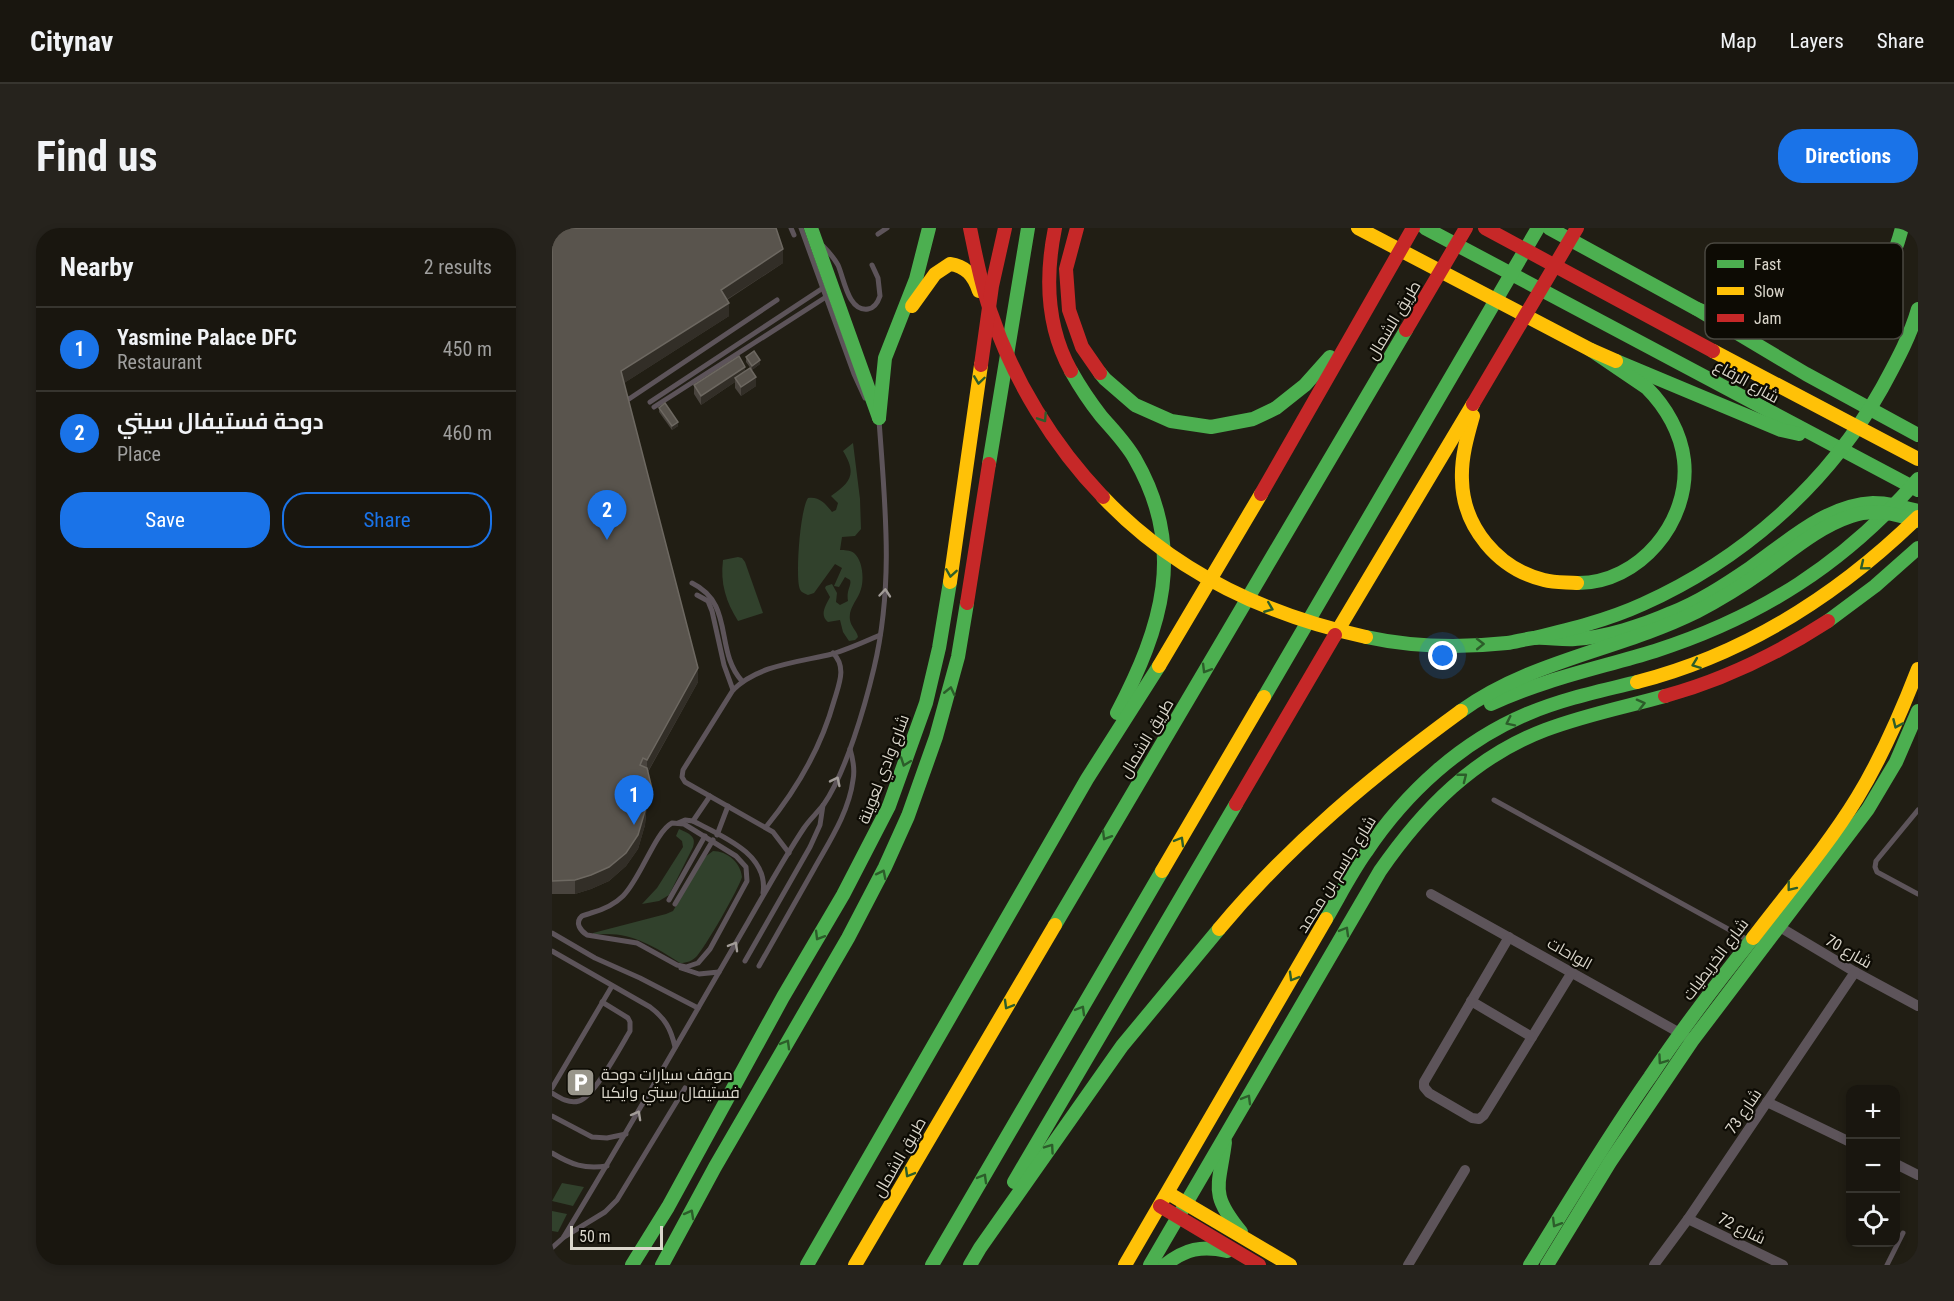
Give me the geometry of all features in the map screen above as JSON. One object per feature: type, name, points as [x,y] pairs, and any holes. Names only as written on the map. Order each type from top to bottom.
[{"type":"main road","points":[[879,418],[885,358],[916,279],[929,228]]},
{"type":"main road","points":[[970,228],[981,284],[999,336],[1031,399],[1088,480],[1139,532],[1228,590],[1269,609],[1320,626],[1408,643],[1485,645],[1529,639],[1576,627],[1666,593],[1730,556],[1764,531],[1827,470],[1852,438],[1881,393],[1918,309]]},
{"type":"main road","name":"شارع وادي لعوينة","points":[[632,1262],[668,1207],[783,997],[843,895],[889,806],[926,703],[939,648],[987,322],[1005,228]]},
{"type":"main road","points":[[662,1265],[766,1078],[858,920],[886,865],[933,749],[958,657],[1029,228]]},
{"type":"main road","points":[[1055,228],[1049,258],[1048,294],[1053,327],[1061,353],[1076,381],[1134,457],[1153,498],[1164,547],[1162,598],[1156,625],[1137,675],[1087,778]]},
{"type":"main road","points":[[1077,228],[1070,243],[1066,266],[1066,290],[1068,310],[1079,343],[1088,360],[1118,393],[1134,404],[1167,419],[1186,424],[1221,425],[1251,420],[1267,413],[1294,396],[1307,384],[1363,316]]},
{"type":"main road","points":[[1358,228],[1591,350],[1780,430],[1816,438]]},
{"type":"main road","points":[[807,1265],[1087,778],[1118,733],[1226,554],[1413,228]]},
{"type":"main road","name":"شارع الرفاع","points":[[1425,228],[1560,298],[1816,438],[1918,490]]},
{"type":"main road","name":"طريق الشمال","points":[[855,1265],[1466,228]]},
{"type":"main road","name":"شارع الرفاع","points":[[1485,228],[1826,412],[1918,459]]},
{"type":"main road","points":[[932,1265],[1538,228]]},
{"type":"main road","points":[[1549,228],[1705,314]]},
{"type":"main road","points":[[980,1248],[997,1211],[1021,1169],[1576,228]]},
{"type":"main road","points":[[1898,243],[1902,228]]},
{"type":"main road","points":[[813,234],[879,418]]},
{"type":"main road","points":[[900,322],[935,274],[950,264],[963,266],[973,277],[982,298],[987,322]]},
{"type":"main road","points":[[1697,309],[1705,312]]},
{"type":"main road","points":[[1747,339],[1918,435]]},
{"type":"main road","points":[[1487,378],[1466,437],[1461,462],[1463,498],[1477,532],[1489,548],[1519,573],[1535,579],[1558,583],[1581,584],[1599,581],[1617,576],[1631,568],[1654,550],[1664,538],[1680,507],[1685,467],[1677,429],[1655,396],[1638,381],[1591,350]]},
{"type":"main road","points":[[1431,734],[1531,686],[1697,637],[1774,600],[1835,559],[1889,512],[1918,480]]},
{"type":"main road","points":[[970,1265],[1113,1057],[1219,928],[1309,832],[1368,781],[1469,705],[1516,678],[1640,636],[1688,615],[1814,521],[1836,510],[1856,504],[1871,503],[1894,504],[1918,511]]},
{"type":"main road","points":[[1529,639],[1582,638],[1638,625],[1675,611],[1763,571],[1819,530],[1842,517],[1880,512],[1918,521]]},
{"type":"main road","name":"شارع جاسم بن محمد","points":[[1125,1265],[1364,854],[1386,823],[1420,786],[1470,745],[1520,717],[1554,704],[1675,672],[1718,656],[1762,634],[1820,599],[1852,575],[1918,517]]},
{"type":"main road","points":[[1149,1265],[1391,854],[1426,810],[1460,779],[1494,755],[1537,732],[1688,690],[1727,676],[1761,660],[1806,635],[1845,609],[1918,548]]},
{"type":"main road","name":"شارع الخريطيات","points":[[1530,1265],[1605,1144],[1772,922],[1857,798],[1894,730],[1918,669]]},
{"type":"main road","name":"شارع الخريطيات","points":[[1553,1263],[1610,1162],[1686,1037],[1750,940],[1815,880],[1868,809],[1896,762],[1918,711]]},
{"type":"main road","points":[[1226,1134],[1218,1180],[1218,1197],[1226,1214],[1248,1240]]},
{"type":"main road","points":[[1167,1193],[1290,1265]]},
{"type":"main road","points":[[794,1265],[840,1206]]},
{"type":"main road","points":[[1160,1206],[1259,1265]]},
{"type":"main road","points":[[1165,1265],[1182,1252],[1196,1247],[1211,1247],[1240,1255]]},
{"type":"street","name":"الواحات","points":[[1431,894],[1686,1037]]},
{"type":"street","name":"شارع 70","points":[[1772,922],[1855,972],[1918,1006]]},
{"type":"street","points":[[1509,938],[1425,1079],[1424,1084],[1429,1093],[1472,1118],[1479,1119],[1484,1115],[1572,972]]},
{"type":"street","name":"شارع 73","points":[[1654,1265],[1688,1219],[1855,972]]},
{"type":"street","points":[[1471,1001],[1532,1037]]},
{"type":"street","points":[[1767,1102],[1846,1140]]},
{"type":"street","points":[[1900,1166],[1918,1175]]},
{"type":"street","points":[[1408,1265],[1466,1170]]},
{"type":"street","name":"شارع 72","points":[[1688,1219],[1782,1265]]},
{"type":"street","points":[[1539,1250],[1553,1263]]},
{"type":"lane","points":[[791,228],[794,235]]},
{"type":"lane","points":[[563,1238],[789,853],[808,822],[823,805],[837,779],[849,748],[874,668],[886,596],[888,559],[879,418],[858,386],[801,228]]},
{"type":"lane","points":[[878,234],[887,228]]},
{"type":"lane","points":[[813,234],[835,260],[853,303],[861,308],[874,307],[880,296],[878,278],[872,265]]},
{"type":"lane","points":[[823,288],[652,405],[826,297]]},
{"type":"lane","points":[[615,396],[630,399],[777,300]]},
{"type":"lane","points":[[692,583],[714,600],[730,662],[742,681]]},
{"type":"lane","points":[[697,595],[708,601],[712,611],[724,665],[733,690]]},
{"type":"lane","points":[[789,853],[779,838],[766,827],[686,782],[682,773],[733,690],[742,681],[760,672],[833,653],[880,635]]},
{"type":"lane","points":[[766,827],[799,781],[822,739],[840,678],[841,664],[833,653]]},
{"type":"lane","points":[[759,966],[840,819],[854,778],[849,748]]},
{"type":"lane","points":[[693,821],[710,796]]},
{"type":"lane","points":[[1494,800],[1750,940]]},
{"type":"lane","points":[[745,961],[810,848],[820,825],[823,805]]},
{"type":"lane","points":[[675,904],[714,842],[728,806]]},
{"type":"lane","points":[[1918,810],[1876,861],[1875,867],[1877,872],[1918,894]]},
{"type":"lane","points":[[719,972],[692,973],[637,943],[587,935],[581,931],[579,924],[583,915],[607,907],[623,897],[638,877],[663,830],[672,823],[685,820],[693,821],[717,834],[746,852],[757,862],[764,883],[762,898]]},
{"type":"lane","points":[[677,965],[686,967],[693,965],[710,949],[747,881],[748,871],[744,862],[705,836],[678,823]]},
{"type":"lane","points":[[669,900],[705,836]]},
{"type":"lane","points":[[552,933],[602,961],[698,1008]]},
{"type":"lane","points":[[552,951],[661,1015],[672,1033],[675,1047]]},
{"type":"lane","points":[[552,1088],[612,986]]},
{"type":"lane","points":[[552,1093],[567,1101],[585,1099],[630,1031],[628,1018],[602,1002]]},
{"type":"lane","points":[[552,1248],[563,1238],[605,1212],[617,1200],[685,1088]]},
{"type":"lane","points":[[552,1116],[592,1137],[607,1138],[626,1134]]},
{"type":"lane","points":[[552,1153],[578,1166],[591,1168],[607,1166]]},
{"type":"lane","points":[[1887,1265],[1903,1233]]},
{"type":"green space","points":[[853,443],[861,529],[855,536],[842,537],[840,550],[851,551],[857,556],[862,570],[862,585],[850,616],[858,637],[849,641],[843,632],[840,620],[828,622],[824,616],[830,597],[826,586],[832,584],[837,593],[836,602],[840,605],[848,601],[850,580],[845,577],[839,587],[834,586],[842,568],[835,564],[814,593],[808,595],[799,588],[798,568],[801,527],[808,498],[819,499],[832,512],[836,510],[838,503],[831,496],[850,477],[850,466],[843,451]]},
{"type":"green space","points":[[738,557],[745,562],[763,613],[738,621],[725,592],[722,568],[723,560]]},
{"type":"green space","points":[[679,829],[693,838],[693,847],[669,895],[659,901],[642,904],[657,888],[683,847],[682,841],[676,836]]},
{"type":"green space","points":[[713,851],[723,853],[732,859],[739,867],[742,877],[714,930],[693,959],[680,963],[639,940],[617,935],[593,935],[593,933],[673,911],[705,857]]},
{"type":"green space","points":[[562,1183],[584,1187],[573,1206],[552,1201]]},
{"type":"green space","points":[[552,1211],[567,1214],[558,1232],[552,1231]]},
{"type":"building","points":[[552,228],[776,228],[783,249],[721,290],[729,303],[621,371],[698,668],[647,760],[643,758],[640,765],[647,768],[652,789],[647,790],[645,811],[638,835],[626,853],[609,867],[591,875],[575,880],[552,881]]},
{"type":"building","points":[[754,351],[760,360],[752,366],[746,357]]},
{"type":"building","points":[[739,356],[745,367],[701,396],[694,385]]},
{"type":"building","points":[[750,368],[756,377],[741,387],[735,378]]},
{"type":"building","points":[[665,403],[678,422],[672,426],[659,408]]},
{"type":"traffic: fast","points":[[811,228],[879,418]]},
{"type":"traffic: fast","points":[[879,418],[885,358],[916,279],[929,228]]},
{"type":"traffic: fast","points":[[989,464],[1028,228]]},
{"type":"traffic: fast","points":[[1425,228],[1918,490]]},
{"type":"traffic: fast","points":[[1264,697],[1538,228]]},
{"type":"traffic: fast","points":[[1549,228],[1705,314]]},
{"type":"traffic: fast","points":[[1898,243],[1902,228]]},
{"type":"traffic: fast","points":[[1697,309],[1705,312]]},
{"type":"traffic: fast","points":[[1534,638],[1616,615],[1680,586],[1715,565],[1780,515],[1836,456],[1860,423],[1897,359],[1918,309]]},
{"type":"traffic: fast","points":[[1055,925],[1406,330]]},
{"type":"traffic: fast","points":[[1747,339],[1918,435]]},
{"type":"traffic: fast","points":[[1577,583],[1600,581],[1621,573],[1640,561],[1670,526],[1679,505],[1684,483],[1684,460],[1680,440],[1672,421],[1660,403],[1647,388],[1591,350]]},
{"type":"traffic: fast","points":[[1100,373],[1135,405],[1171,421],[1211,427],[1253,419],[1276,408],[1305,385],[1330,357]]},
{"type":"traffic: fast","points":[[1616,361],[1781,430],[1799,434]]},
{"type":"traffic: fast","points":[[1071,371],[1093,405],[1135,459],[1151,492],[1160,525],[1164,556],[1162,588],[1156,619],[1146,650],[1117,713]]},
{"type":"traffic: fast","points":[[1491,704],[1552,681],[1655,651],[1694,637],[1766,604],[1799,584],[1861,537],[1918,479]]},
{"type":"traffic: fast","points":[[1366,637],[1418,645],[1472,646],[1534,638],[1586,638],[1611,633],[1660,618],[1702,598],[1750,568],[1808,526],[1839,510],[1873,503],[1890,504],[1918,511]]},
{"type":"traffic: fast","points":[[1461,711],[1517,679],[1667,625],[1696,612],[1739,587],[1827,526],[1851,516],[1877,512],[1918,521]]},
{"type":"traffic: fast","points":[[1828,621],[1875,586],[1918,548]]},
{"type":"traffic: fast","points":[[632,1265],[668,1207],[783,997],[843,895],[889,806],[926,703],[939,648],[950,582]]},
{"type":"traffic: fast","points":[[662,1265],[715,1167],[848,938],[885,867],[908,816],[936,737],[958,657],[967,603]]},
{"type":"traffic: fast","points":[[807,1265],[1087,779],[1159,666]]},
{"type":"traffic: fast","points":[[1326,919],[1355,868],[1382,830],[1417,789],[1458,754],[1480,739],[1527,714],[1567,700],[1637,682]]},
{"type":"traffic: fast","points":[[1150,1265],[1380,871],[1432,806],[1473,770],[1519,741],[1575,720],[1665,696]]},
{"type":"traffic: fast","points":[[1547,1265],[1610,1162],[1692,1041],[1868,809],[1896,762],[1918,711]]},
{"type":"traffic: fast","points":[[1014,1182],[1236,804]]},
{"type":"traffic: fast","points":[[932,1265],[1162,871]]},
{"type":"traffic: fast","points":[[970,1265],[1122,1046],[1219,929]]},
{"type":"traffic: fast","points":[[1530,1265],[1634,1100],[1687,1024],[1753,938]]},
{"type":"traffic: fast","points":[[1225,1142],[1219,1180],[1220,1199],[1241,1232]]},
{"type":"traffic: fast","points":[[1165,1265],[1180,1255],[1194,1250],[1210,1248],[1227,1251]]},
{"type":"traffic: slow","points":[[1358,228],[1616,361]]},
{"type":"traffic: slow","points":[[912,306],[935,274],[950,264],[961,267],[969,273],[979,291]]},
{"type":"traffic: slow","points":[[1713,351],[1918,459]]},
{"type":"traffic: slow","points":[[950,582],[981,365]]},
{"type":"traffic: slow","points":[[1335,635],[1473,404]]},
{"type":"traffic: slow","points":[[1473,416],[1463,456],[1462,480],[1464,497],[1476,529],[1486,544],[1512,566],[1544,580],[1577,583]]},
{"type":"traffic: slow","points":[[1159,666],[1261,494]]},
{"type":"traffic: slow","points":[[1103,497],[1131,524],[1160,547],[1223,587],[1292,616],[1366,637]]},
{"type":"traffic: slow","points":[[1637,682],[1716,655],[1788,618],[1856,572],[1918,517]]},
{"type":"traffic: slow","points":[[1753,938],[1820,852],[1857,798],[1875,767],[1918,669]]},
{"type":"traffic: slow","points":[[1162,871],[1264,697]]},
{"type":"traffic: slow","points":[[1219,929],[1274,868],[1333,812],[1461,711]]},
{"type":"traffic: slow","points":[[1125,1265],[1326,919]]},
{"type":"traffic: slow","points":[[855,1265],[1055,925]]},
{"type":"traffic: slow","points":[[1168,1193],[1290,1265]]},
{"type":"traffic: jam","points":[[970,228],[987,302],[1011,363],[1052,434],[1103,497]]},
{"type":"traffic: jam","points":[[981,365],[992,286],[1005,228]]},
{"type":"traffic: jam","points":[[1055,228],[1049,283],[1052,319],[1071,371]]},
{"type":"traffic: jam","points":[[1077,228],[1066,269],[1069,310],[1082,347],[1100,373]]},
{"type":"traffic: jam","points":[[1261,494],[1413,228]]},
{"type":"traffic: jam","points":[[1406,330],[1466,228]]},
{"type":"traffic: jam","points":[[1485,228],[1713,351]]},
{"type":"traffic: jam","points":[[1473,404],[1577,228]]},
{"type":"traffic: jam","points":[[967,603],[989,464]]},
{"type":"traffic: jam","points":[[1665,696],[1687,690],[1750,665],[1828,621]]},
{"type":"traffic: jam","points":[[1236,804],[1335,635]]},
{"type":"traffic: jam","points":[[1160,1206],[1259,1265]]},
{"type":"place","name":"دوحة فستيفال سيتي","points":[[607,540]]},
{"type":"place","name":"Yasmine Palace DFC","points":[[634,825]]},
{"type":"place","name":"موقف سيارات دوحة فستيفال سيتي وايكيا","points":[[580,1083]]}]
